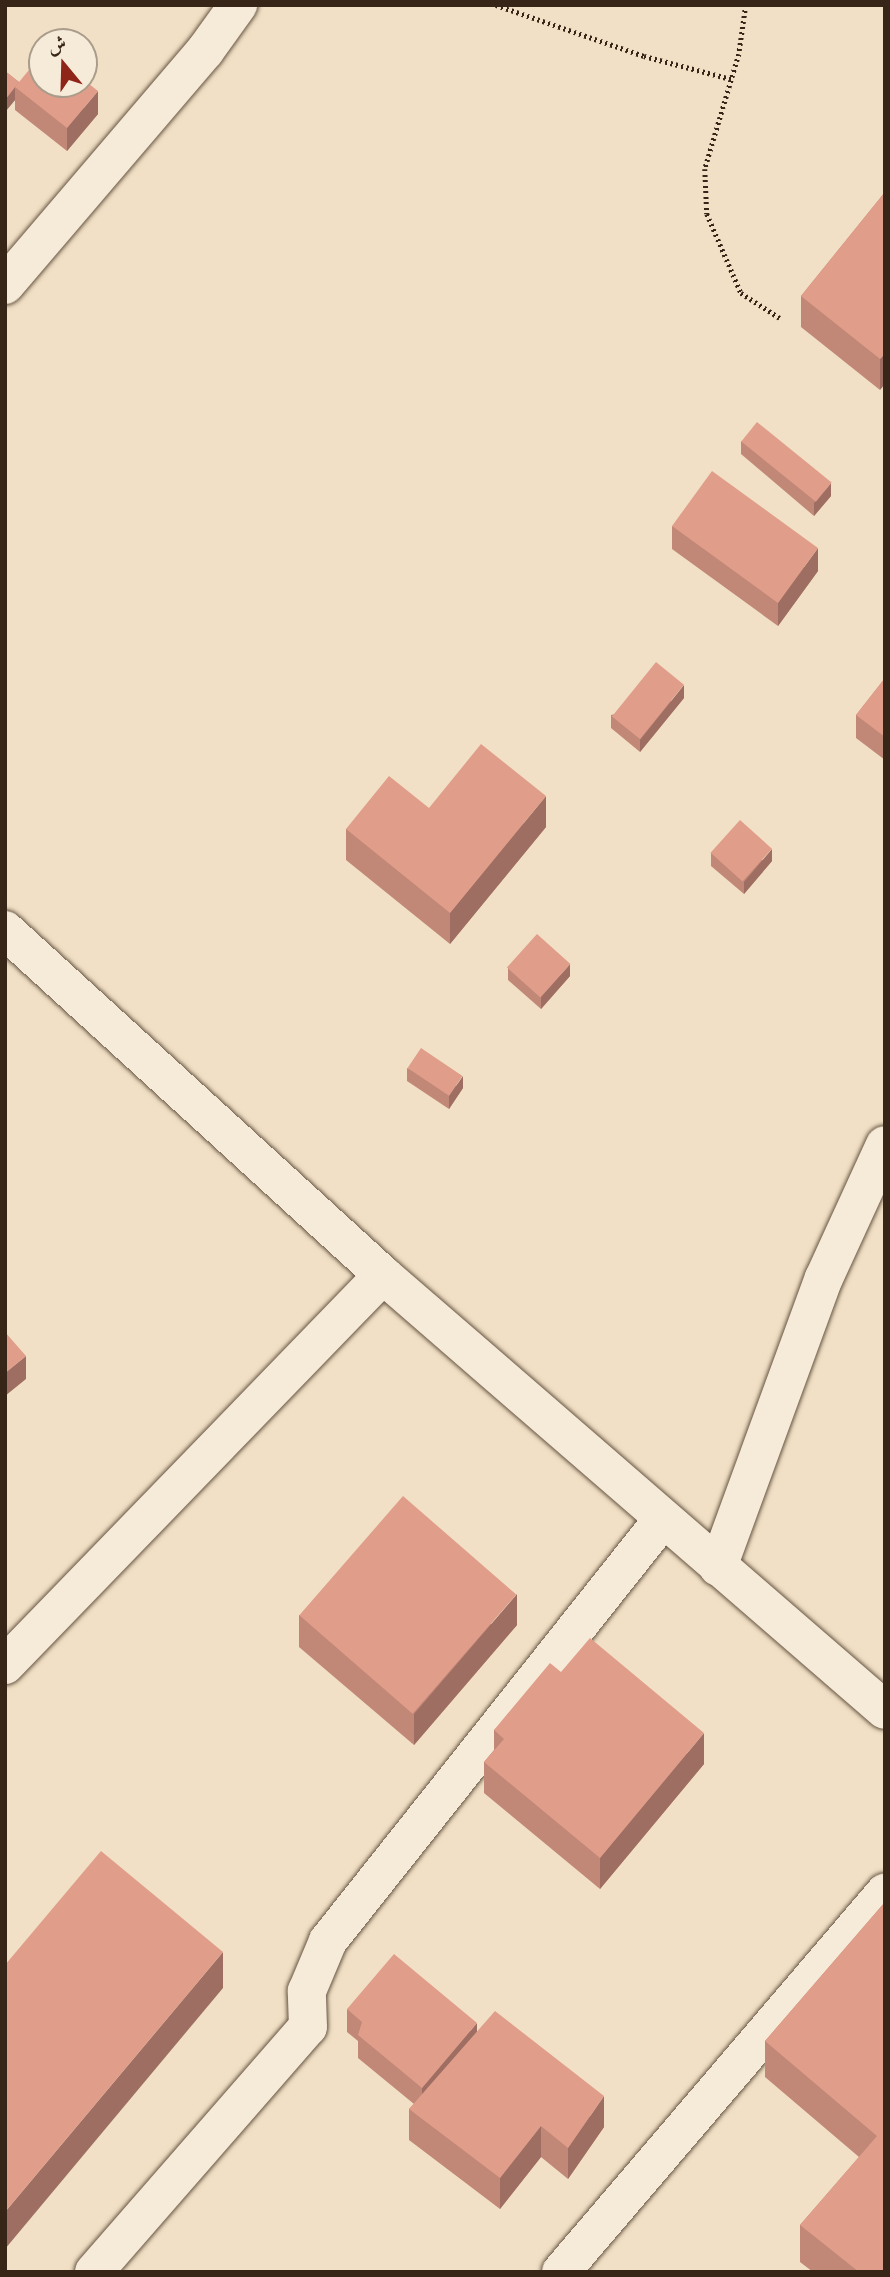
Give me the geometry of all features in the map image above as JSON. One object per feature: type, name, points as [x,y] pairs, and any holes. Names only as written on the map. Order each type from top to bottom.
[{"type":"street","points":[[5,285],[205,51],[238,5]]},
{"type":"street","points":[[5,930],[383,1275],[885,1710]]},
{"type":"street","points":[[718,1567],[824,1278],[885,1145]]},
{"type":"street","points":[[5,1664],[383,1275]]},
{"type":"street","points":[[94,2272],[308,2027],[307,1992],[328,1941],[663,1519]]},
{"type":"street","points":[[561,2272],[885,1893]]},
{"type":"path","points":[[496,5],[644,56],[731,79]]},
{"type":"path","points":[[746,5],[731,79],[705,169],[707,214],[741,293],[780,318]]},
{"type":"building","points":[[5,71],[19,82],[5,100]]},
{"type":"building","points":[[28,71],[28,97],[15,87]]},
{"type":"building","points":[[29,98],[92,98],[67,128]]},
{"type":"building","points":[[885,192],[885,353],[880,359],[801,296]]},
{"type":"building","points":[[757,422],[832,482],[816,502],[741,441]]},
{"type":"building","points":[[712,471],[818,548],[778,603],[672,526]]},
{"type":"building","points":[[656,662],[684,685],[640,739],[612,716]]},
{"type":"building","points":[[885,678],[885,737],[856,715]]},
{"type":"building","points":[[481,744],[546,796],[450,913],[346,829],[389,776],[429,808]]},
{"type":"building","points":[[740,820],[772,849],[743,881],[711,853]]},
{"type":"building","points":[[537,934],[570,964],[540,998],[507,967]]},
{"type":"building","points":[[421,1048],[462,1076],[449,1096],[408,1068]]},
{"type":"building","points":[[5,1332],[26,1356],[5,1373]]},
{"type":"building","points":[[403,1496],[516,1594],[413,1714],[299,1615]]},
{"type":"building","points":[[590,1638],[704,1733],[600,1858],[484,1762],[504,1739],[494,1730],[550,1663],[561,1672]]},
{"type":"building","points":[[101,1851],[223,1952],[5,2212],[5,1965]]},
{"type":"building","points":[[885,1902],[885,2272],[859,2272],[800,2225],[877,2136],[765,2041]]},
{"type":"building","points":[[394,1954],[477,2023],[422,2088],[358,2035],[362,2022],[347,2009]]},
{"type":"building","points":[[495,2011],[604,2096],[568,2148],[541,2126],[500,2178],[409,2109]]}]
